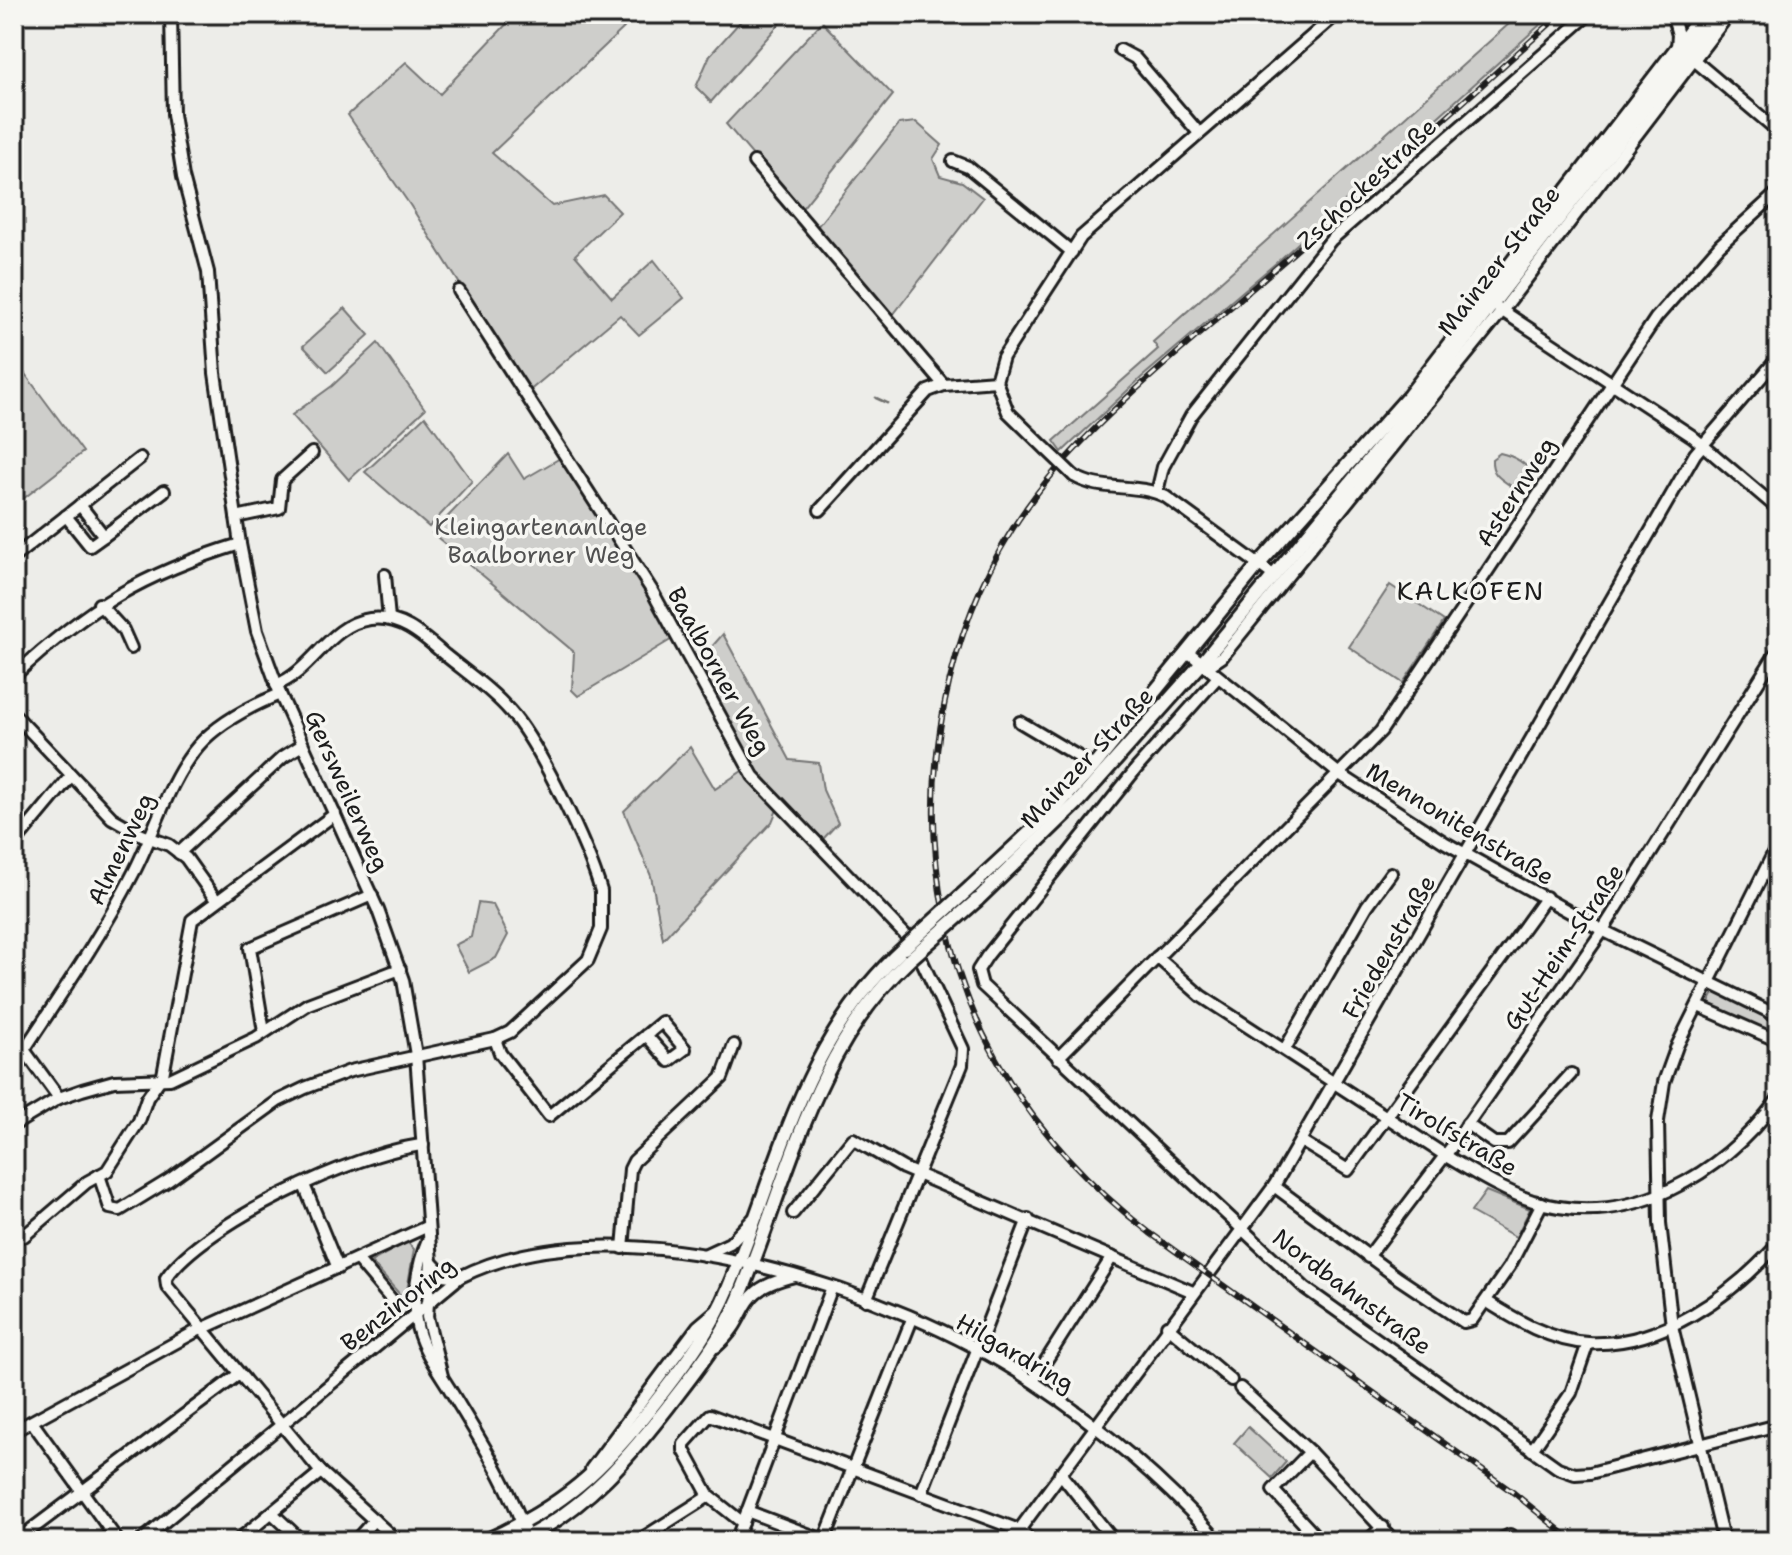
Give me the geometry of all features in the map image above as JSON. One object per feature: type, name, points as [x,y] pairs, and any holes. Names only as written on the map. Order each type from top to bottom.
[{"type":"main road","name":"Mainzer Straße","points":[[974,893],[1094,766],[1259,564],[1409,396],[1703,14]]},
{"type":"main road","name":"Mainzer Straße","points":[[485,1541],[523,1523],[581,1485],[632,1432],[698,1346],[719,1308],[738,1262],[794,1111],[825,1044],[858,996],[1079,801],[1204,665],[1273,575],[1497,308],[1717,14]]},
{"type":"main road","name":"Mainzer Straße","points":[[523,1540],[578,1505],[615,1471],[709,1354],[737,1303],[797,1139],[835,1055],[860,1015],[906,954]]},
{"type":"main road","points":[[1761,1541],[1778,1537]]},
{"type":"street","name":"Gersweilerweg","points":[[171,14],[169,74],[173,114],[183,177],[207,262],[214,359],[240,544],[257,631],[278,690],[372,895],[400,969],[416,1055],[427,1242],[431,1262],[429,1328],[442,1376]]},
{"type":"street","name":"Zschockestraße","points":[[1157,492],[1163,467],[1191,416],[1331,240],[1589,14]]},
{"type":"street","points":[[1676,49],[1678,35],[1673,14],[1694,14]]},
{"type":"street","name":"Mainzer Straße","points":[[1204,665],[1222,657],[1729,14]]},
{"type":"street","points":[[1273,575],[1157,492],[1098,486],[1074,476],[1008,412],[996,381],[1003,357],[1094,224],[1335,15]]},
{"type":"street","points":[[1120,50],[1135,58],[1199,133]]},
{"type":"street","points":[[1694,60],[1778,131]]},
{"type":"street","points":[[953,161],[968,167],[1072,252]]},
{"type":"street","points":[[754,162],[944,385]]},
{"type":"street","name":"Asternweg","points":[[1058,1058],[1395,713],[1656,318],[1687,281],[1778,192]]},
{"type":"street","name":"Baalborner Weg","points":[[459,291],[651,589],[753,776],[902,928],[924,963],[965,1056],[866,1300]]},
{"type":"street","points":[[1497,308],[1702,443],[1777,506]]},
{"type":"street","name":"Friedenstraße","points":[[1011,1541],[1167,1326],[1274,1186],[1702,443],[1778,358]]},
{"type":"street","points":[[820,510],[915,401],[928,391],[944,385],[996,381]]},
{"type":"street","points":[[236,517],[279,508],[282,480],[312,453]]},
{"type":"street","points":[[14,557],[140,458]]},
{"type":"street","points":[[66,516],[90,546],[164,491]]},
{"type":"street","points":[[80,505],[104,536]]},
{"type":"street","points":[[14,676],[55,638],[99,604],[155,574],[240,544]]},
{"type":"street","points":[[99,1175],[110,1208],[120,1210],[169,1180],[278,1101],[350,1071],[495,1039],[510,1032],[588,960],[601,929],[601,891],[523,728],[500,700],[421,634],[389,619],[385,575]]},
{"type":"street","points":[[99,604],[123,630],[131,648]]},
{"type":"street","name":"Almenweg","points":[[24,1050],[75,976],[152,838],[181,772],[198,747],[224,724],[278,690],[347,626],[369,619],[389,619]]},
{"type":"street","name":"Gut-Heim-Straße","points":[[1368,1257],[1446,1155],[1602,930],[1778,650]]},
{"type":"street","name":"Mennonitenstraße","points":[[1188,652],[1338,773],[1467,853],[1602,930],[1778,1016]]},
{"type":"street","name":"Mainzer Straße","points":[[978,970],[1159,742],[1218,677]]},
{"type":"street","points":[[14,714],[70,777],[112,818],[179,853],[194,866],[216,900]]},
{"type":"street","name":"Mainzer Straße","points":[[1020,722],[1094,766]]},
{"type":"street","points":[[179,853],[283,757],[302,745]]},
{"type":"street","points":[[14,844],[70,777]]},
{"type":"street","points":[[24,1236],[107,1171],[124,1146],[152,1089],[160,1081],[188,930],[197,914],[335,814]]},
{"type":"street","points":[[1722,1535],[1672,1326],[1660,1195],[1658,1121],[1664,1082],[1708,984],[1778,844]]},
{"type":"street","points":[[1285,1049],[1367,906],[1391,873]]},
{"type":"street","points":[[264,1032],[250,948],[372,895]]},
{"type":"street","points":[[1301,1141],[1348,1170],[1546,897]]},
{"type":"street","name":"Tirolfstraße","points":[[1157,957],[1201,996],[1446,1155],[1489,1182],[1542,1203],[1579,1210],[1614,1208],[1660,1195],[1715,1164],[1742,1142],[1778,1099]]},
{"type":"street","points":[[14,1125],[59,1098],[114,1081],[160,1081],[186,1072],[327,995],[400,969]]},
{"type":"street","name":"Nordbahnstraße","points":[[978,970],[982,985],[1305,1288],[1558,1468],[1575,1474],[1778,1425]]},
{"type":"street","points":[[1698,1006],[1778,1041]]},
{"type":"street","points":[[495,1039],[500,1053],[549,1116],[646,1035]]},
{"type":"street","points":[[14,1036],[59,1098]]},
{"type":"street","points":[[623,1248],[630,1169],[634,1161],[722,1078],[734,1045]]},
{"type":"street","name":"Tirolfstraße","points":[[1467,1124],[1494,1143],[1508,1143],[1571,1074]]},
{"type":"street","points":[[793,1213],[853,1139],[882,1158],[1193,1292]]},
{"type":"street","points":[[397,1541],[321,1472],[167,1286],[166,1278],[229,1227],[304,1185],[387,1152],[423,1145]]},
{"type":"street","points":[[304,1185],[338,1268]]},
{"type":"street","points":[[1274,1186],[1368,1257],[1464,1322],[1472,1320],[1486,1301],[1521,1246],[1542,1203]]},
{"type":"street","points":[[701,1256],[730,1243],[753,1219]]},
{"type":"street","points":[[921,1494],[1028,1219]]},
{"type":"street","points":[[14,1431],[204,1328],[426,1227]]},
{"type":"street","name":"Gersweilerweg","points":[[427,1242],[422,1254],[415,1312],[424,1345],[501,1478],[523,1523],[523,1540]]},
{"type":"street","points":[[1486,1301],[1537,1329],[1588,1343],[1643,1336],[1672,1326],[1727,1290],[1778,1244]]},
{"type":"street","name":"Benzinoring","points":[[141,1541],[460,1277],[502,1261],[551,1251],[623,1248],[753,1265]]},
{"type":"street","points":[[1033,1381],[1112,1257]]},
{"type":"street","points":[[357,1259],[396,1305]]},
{"type":"street","points":[[431,1262],[443,1275],[460,1277]]},
{"type":"street","name":"Hilgardring","points":[[753,1265],[832,1287],[912,1319],[976,1349],[1033,1381],[1094,1425],[1212,1539]]},
{"type":"street","points":[[709,1354],[727,1336],[754,1292],[770,1282],[796,1275]]},
{"type":"street","points":[[736,1541],[832,1287]]},
{"type":"street","points":[[1776,1297],[1775,1312],[1778,1311]]},
{"type":"street","points":[[747,1511],[825,1541],[912,1319]]},
{"type":"street","points":[[1167,1326],[1231,1380]]},
{"type":"street","points":[[1532,1450],[1571,1393],[1588,1343]]},
{"type":"street","points":[[16,1541],[239,1374]]},
{"type":"street","points":[[1240,1388],[1310,1452],[1394,1541]]},
{"type":"street","points":[[743,1523],[709,1496],[684,1444],[710,1415],[1019,1530],[1032,1541]]},
{"type":"street","points":[[32,1422],[118,1541]]},
{"type":"street","points":[[1310,1452],[1273,1490],[1320,1541]]},
{"type":"street","points":[[237,1541],[321,1472]]},
{"type":"street","points":[[1060,1473],[1114,1541]]},
{"type":"street","points":[[638,1541],[709,1496]]},
{"type":"street","points":[[272,1513],[302,1541]]},
{"type":"street","points":[[355,1541],[374,1520]]},
{"type":"street","points":[[1367,1541],[1383,1527]]},
{"type":"street","points":[[1498,1541],[1510,1535]]},
{"type":"green space","points":[[516,14],[611,14],[624,28],[492,153],[552,206],[604,195],[620,212],[575,255],[612,298],[654,260],[684,298],[639,335],[620,315],[528,392],[410,205],[348,115],[406,62],[440,94]]},
{"type":"green space","points":[[747,14],[788,14],[711,102],[696,87],[710,55]]},
{"type":"green space","points":[[1520,14],[1552,14],[1276,263],[1142,377],[1062,452],[1054,441],[1158,349],[1153,342]]},
{"type":"green space","points":[[822,22],[893,95],[800,211],[726,124]]},
{"type":"green space","points":[[916,122],[942,145],[933,159],[940,176],[962,182],[983,198],[893,315],[819,234],[817,227],[899,124]]},
{"type":"green space","points":[[345,308],[369,335],[328,372],[303,346]]},
{"type":"green space","points":[[378,343],[425,409],[349,480],[292,415],[332,386]]},
{"type":"green space","points":[[14,359],[83,452],[14,506]]},
{"type":"green space","points":[[425,416],[472,481],[429,527],[365,472]]},
{"type":"green space","points":[[1500,453],[1515,458],[1527,467],[1533,475],[1530,485],[1514,488],[1498,476],[1492,459]]},
{"type":"green space","name":"Kleingartenanlage Baalborner Weg","points":[[508,454],[524,479],[562,457],[648,590],[674,638],[578,696],[572,690],[574,652],[432,533]]},
{"type":"green space","points":[[1390,585],[1444,621],[1403,683],[1349,647]]},
{"type":"green space","points":[[723,634],[790,760],[819,763],[823,790],[838,823],[823,839],[788,808],[747,761],[695,666]]},
{"type":"green space","points":[[690,747],[715,789],[745,769],[778,807],[772,822],[663,939],[651,876],[624,811]]},
{"type":"green space","points":[[478,903],[493,905],[508,935],[496,958],[469,972],[455,945],[471,937]]},
{"type":"green space","points":[[1715,991],[1778,1020],[1778,1036],[1708,1005]]},
{"type":"green space","points":[[1486,1191],[1530,1209],[1516,1237],[1471,1212]]},
{"type":"green space","points":[[407,1242],[414,1249],[404,1308],[400,1301],[403,1298],[371,1262]]},
{"type":"green space","points":[[1248,1427],[1286,1462],[1272,1478],[1234,1443]]},
{"type":"waterway","points":[[876,398],[887,403]]},
{"type":"railway","points":[[1561,14],[1134,391],[1055,471],[1019,518],[990,569],[967,624],[950,681],[939,739],[934,798],[936,857],[944,915],[956,963],[972,1009],[993,1052],[1017,1093],[1045,1131],[1077,1167],[1150,1233],[1514,1493],[1573,1541]]},
{"type":"district","name":"KALKOFEN","points":[[1471,590]]}]
